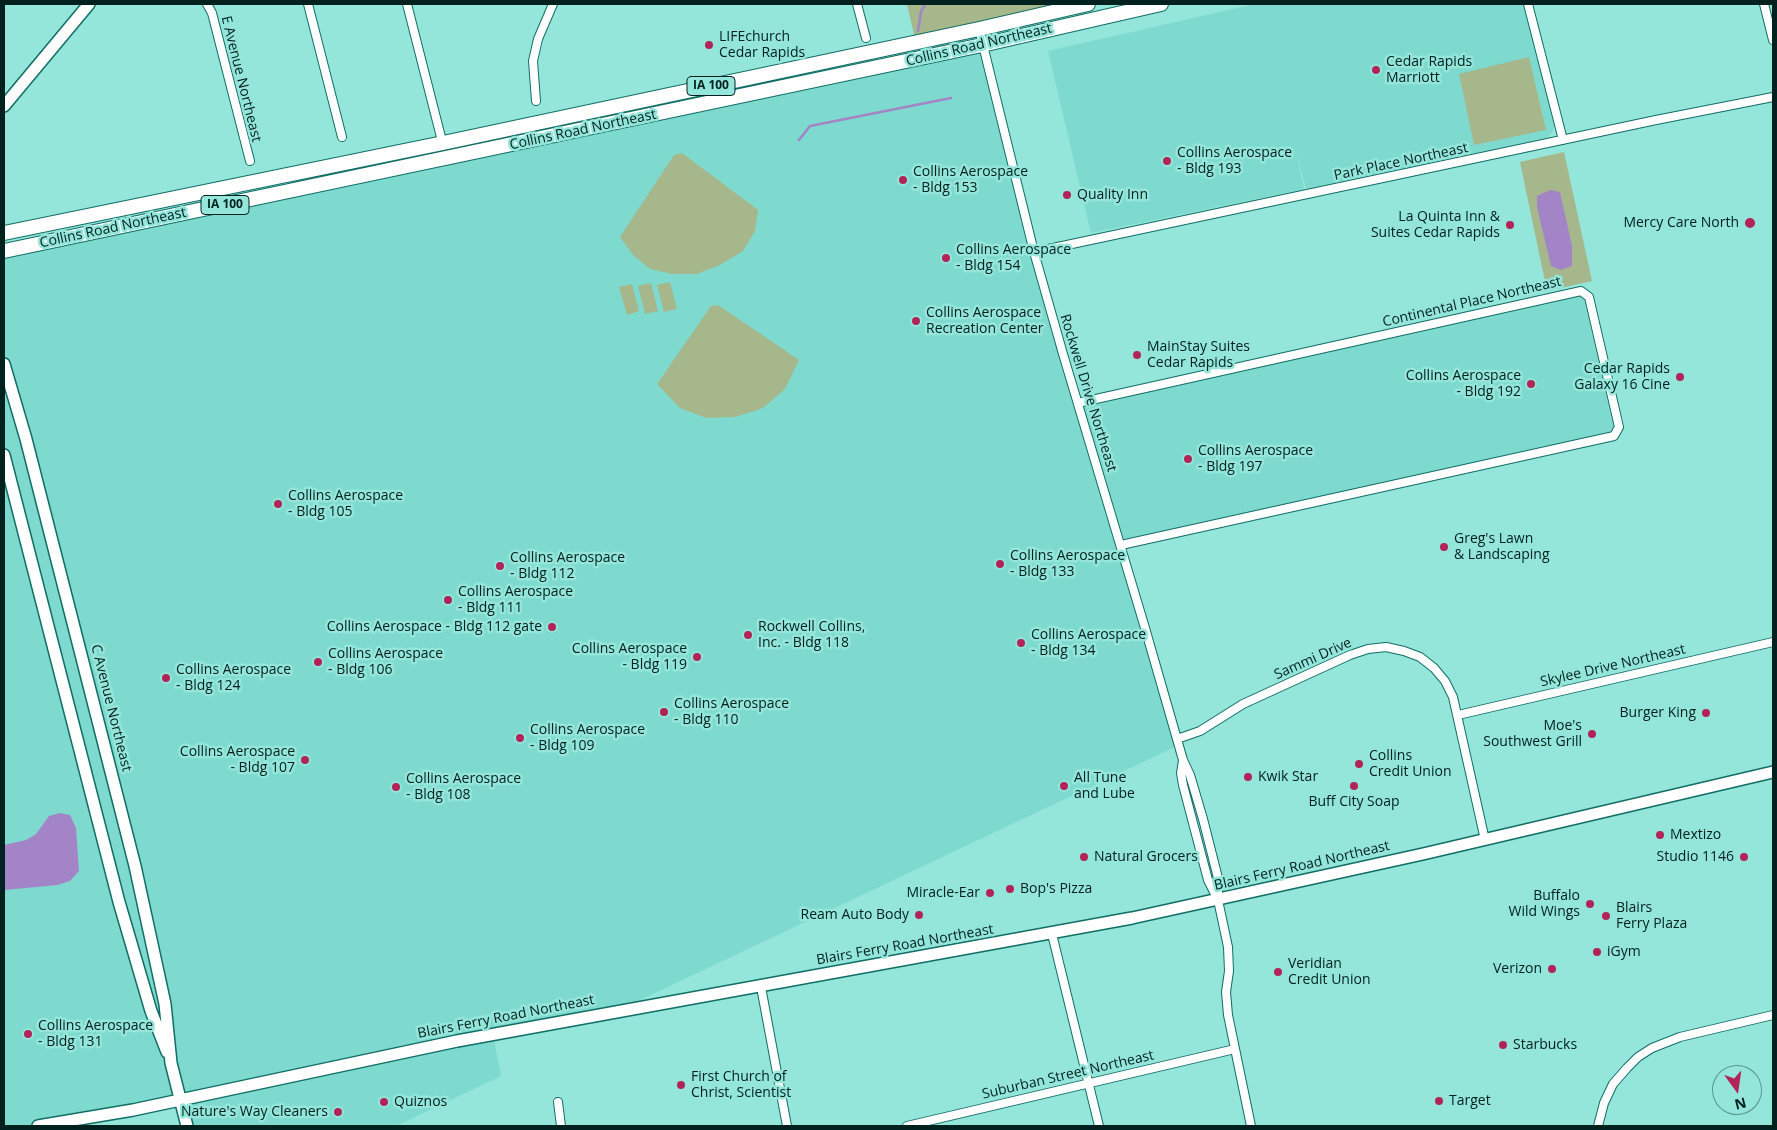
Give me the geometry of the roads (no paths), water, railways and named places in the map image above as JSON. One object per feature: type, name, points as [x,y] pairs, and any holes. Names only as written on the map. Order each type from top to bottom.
[{"type":"highway","name":"Collins Road Northeast","points":[[4,233],[979,30],[1088,4]]},
{"type":"highway","name":"Collins Road Northeast","points":[[4,251],[982,45],[1161,4]]},
{"type":"main road","points":[[4,106],[88,4]]},
{"type":"main road","name":"C Avenue Northeast","points":[[4,364],[29,448],[135,866],[165,1004],[171,1063]]},
{"type":"main road","name":"C Avenue Northeast","points":[[4,455],[119,902],[151,1011],[171,1063],[187,1126]]},
{"type":"main road","name":"Blairs Ferry Road Northeast","points":[[38,1126],[133,1110],[457,1041],[1052,934],[1218,900],[1485,840],[1773,772]]},
{"type":"street","name":"E Avenue Northeast","points":[[207,4],[212,13],[250,161]]},
{"type":"street","points":[[308,4],[342,137]]},
{"type":"street","points":[[407,4],[447,158]]},
{"type":"street","points":[[536,101],[533,62],[538,38],[553,4]]},
{"type":"street","points":[[857,4],[866,38]]},
{"type":"street","points":[[1528,4],[1563,140]]},
{"type":"street","points":[[1764,4],[1773,40]]},
{"type":"street","name":"Rockwell Drive Northeast","points":[[979,30],[1034,252],[1183,760],[1181,773],[1183,785],[1208,880],[1218,900],[1228,947],[1227,1007],[1251,1126]]},
{"type":"street","name":"Park Place Northeast","points":[[1034,252],[1773,97]]},
{"type":"street","name":"Continental Place Northeast","points":[[1078,403],[1581,291],[1589,297],[1619,428],[1614,436],[1121,545]]},
{"type":"street","name":"Skylee Drive Northeast","points":[[1458,714],[1773,642]]},
{"type":"street","name":"Sammi Drive","points":[[1177,739],[1200,731],[1243,704],[1368,648],[1386,647],[1404,651],[1420,657],[1434,668],[1445,681],[1453,697],[1485,840]]},
{"type":"street","points":[[1052,934],[1099,1126]]},
{"type":"street","points":[[761,987],[787,1126]]},
{"type":"street","points":[[1598,1126],[1604,1102],[1614,1084],[1638,1057],[1652,1048],[1680,1037],[1773,1015]]},
{"type":"street","name":"Suburban Street Northeast","points":[[907,1126],[1234,1049]]},
{"type":"street","points":[[558,1102],[561,1126]]},
{"type":"waterway","points":[[918,31],[921,12],[925,4]]},
{"type":"waterway","points":[[799,140],[810,126],[951,98]]},
{"type":"place","name":"LIFEchurch Cedar Rapids","points":[[709,45]]},
{"type":"place","name":"Cedar Rapids Marriott","points":[[1376,70]]},
{"type":"place","name":"Collins Aerospace - Bldg 193","points":[[1167,161]]},
{"type":"place","name":"Collins Aerospace - Bldg 153","points":[[903,180]]},
{"type":"place","name":"Quality Inn","points":[[1067,195]]},
{"type":"place","name":"Mercy Care North","points":[[1750,223]]},
{"type":"place","name":"La Quinta Inn & Suites Cedar Rapids","points":[[1510,225]]},
{"type":"place","name":"Collins Aerospace - Bldg 154","points":[[946,258]]},
{"type":"place","name":"Collins Aerospace Recreation Center","points":[[916,321]]},
{"type":"place","name":"MainStay Suites Cedar Rapids","points":[[1137,355]]},
{"type":"place","name":"Cedar Rapids Galaxy 16 Cine","points":[[1680,377]]},
{"type":"place","name":"Collins Aerospace - Bldg 192","points":[[1531,384]]},
{"type":"place","name":"Collins Aerospace - Bldg 197","points":[[1188,459]]},
{"type":"place","name":"Collins Aerospace - Bldg 105","points":[[278,504]]},
{"type":"place","name":"Greg's Lawn & Landscaping","points":[[1444,547]]},
{"type":"place","name":"Collins Aerospace - Bldg 133","points":[[1000,564]]},
{"type":"place","name":"Collins Aerospace - Bldg 112","points":[[500,566]]},
{"type":"place","name":"Collins Aerospace - Bldg 111","points":[[448,600]]},
{"type":"place","name":"Collins Aerospace - Bldg 112 gate","points":[[552,627]]},
{"type":"place","name":"Rockwell Collins, Inc. - Bldg 118","points":[[748,635]]},
{"type":"place","name":"Collins Aerospace - Bldg 134","points":[[1021,643]]},
{"type":"place","name":"Collins Aerospace - Bldg 119","points":[[697,657]]},
{"type":"place","name":"Collins Aerospace - Bldg 106","points":[[318,662]]},
{"type":"place","name":"Collins Aerospace - Bldg 124","points":[[166,678]]},
{"type":"place","name":"Collins Aerospace - Bldg 110","points":[[664,712]]},
{"type":"place","name":"Burger King","points":[[1706,713]]},
{"type":"place","name":"Moe's Southwest Grill","points":[[1592,734]]},
{"type":"place","name":"Collins Aerospace - Bldg 109","points":[[520,738]]},
{"type":"place","name":"Collins Aerospace - Bldg 107","points":[[305,760]]},
{"type":"place","name":"Collins Credit Union","points":[[1359,764]]},
{"type":"place","name":"Kwik Star","points":[[1248,777]]},
{"type":"place","name":"All Tune and Lube","points":[[1064,786]]},
{"type":"place","name":"Buff City Soap","points":[[1354,786]]},
{"type":"place","name":"Collins Aerospace - Bldg 108","points":[[396,787]]},
{"type":"place","name":"Mextizo","points":[[1660,835]]},
{"type":"place","name":"Natural Grocers","points":[[1084,857]]},
{"type":"place","name":"Studio 1146","points":[[1744,857]]},
{"type":"place","name":"Bop's Pizza","points":[[1010,889]]},
{"type":"place","name":"Miracle-Ear","points":[[990,893]]},
{"type":"place","name":"Buffalo Wild Wings","points":[[1590,904]]},
{"type":"place","name":"Ream Auto Body","points":[[919,915]]},
{"type":"place","name":"Blairs Ferry Plaza","points":[[1606,916]]},
{"type":"place","name":"iGym","points":[[1597,952]]},
{"type":"place","name":"Verizon","points":[[1552,969]]},
{"type":"place","name":"Veridian Credit Union","points":[[1278,972]]},
{"type":"place","name":"Collins Aerospace - Bldg 131","points":[[28,1034]]},
{"type":"place","name":"Starbucks","points":[[1503,1045]]},
{"type":"place","name":"First Church of Christ, Scientist","points":[[681,1085]]},
{"type":"place","name":"Target","points":[[1439,1101]]},
{"type":"place","name":"Quiznos","points":[[384,1102]]},
{"type":"place","name":"Nature's Way Cleaners","points":[[338,1112]]}]
